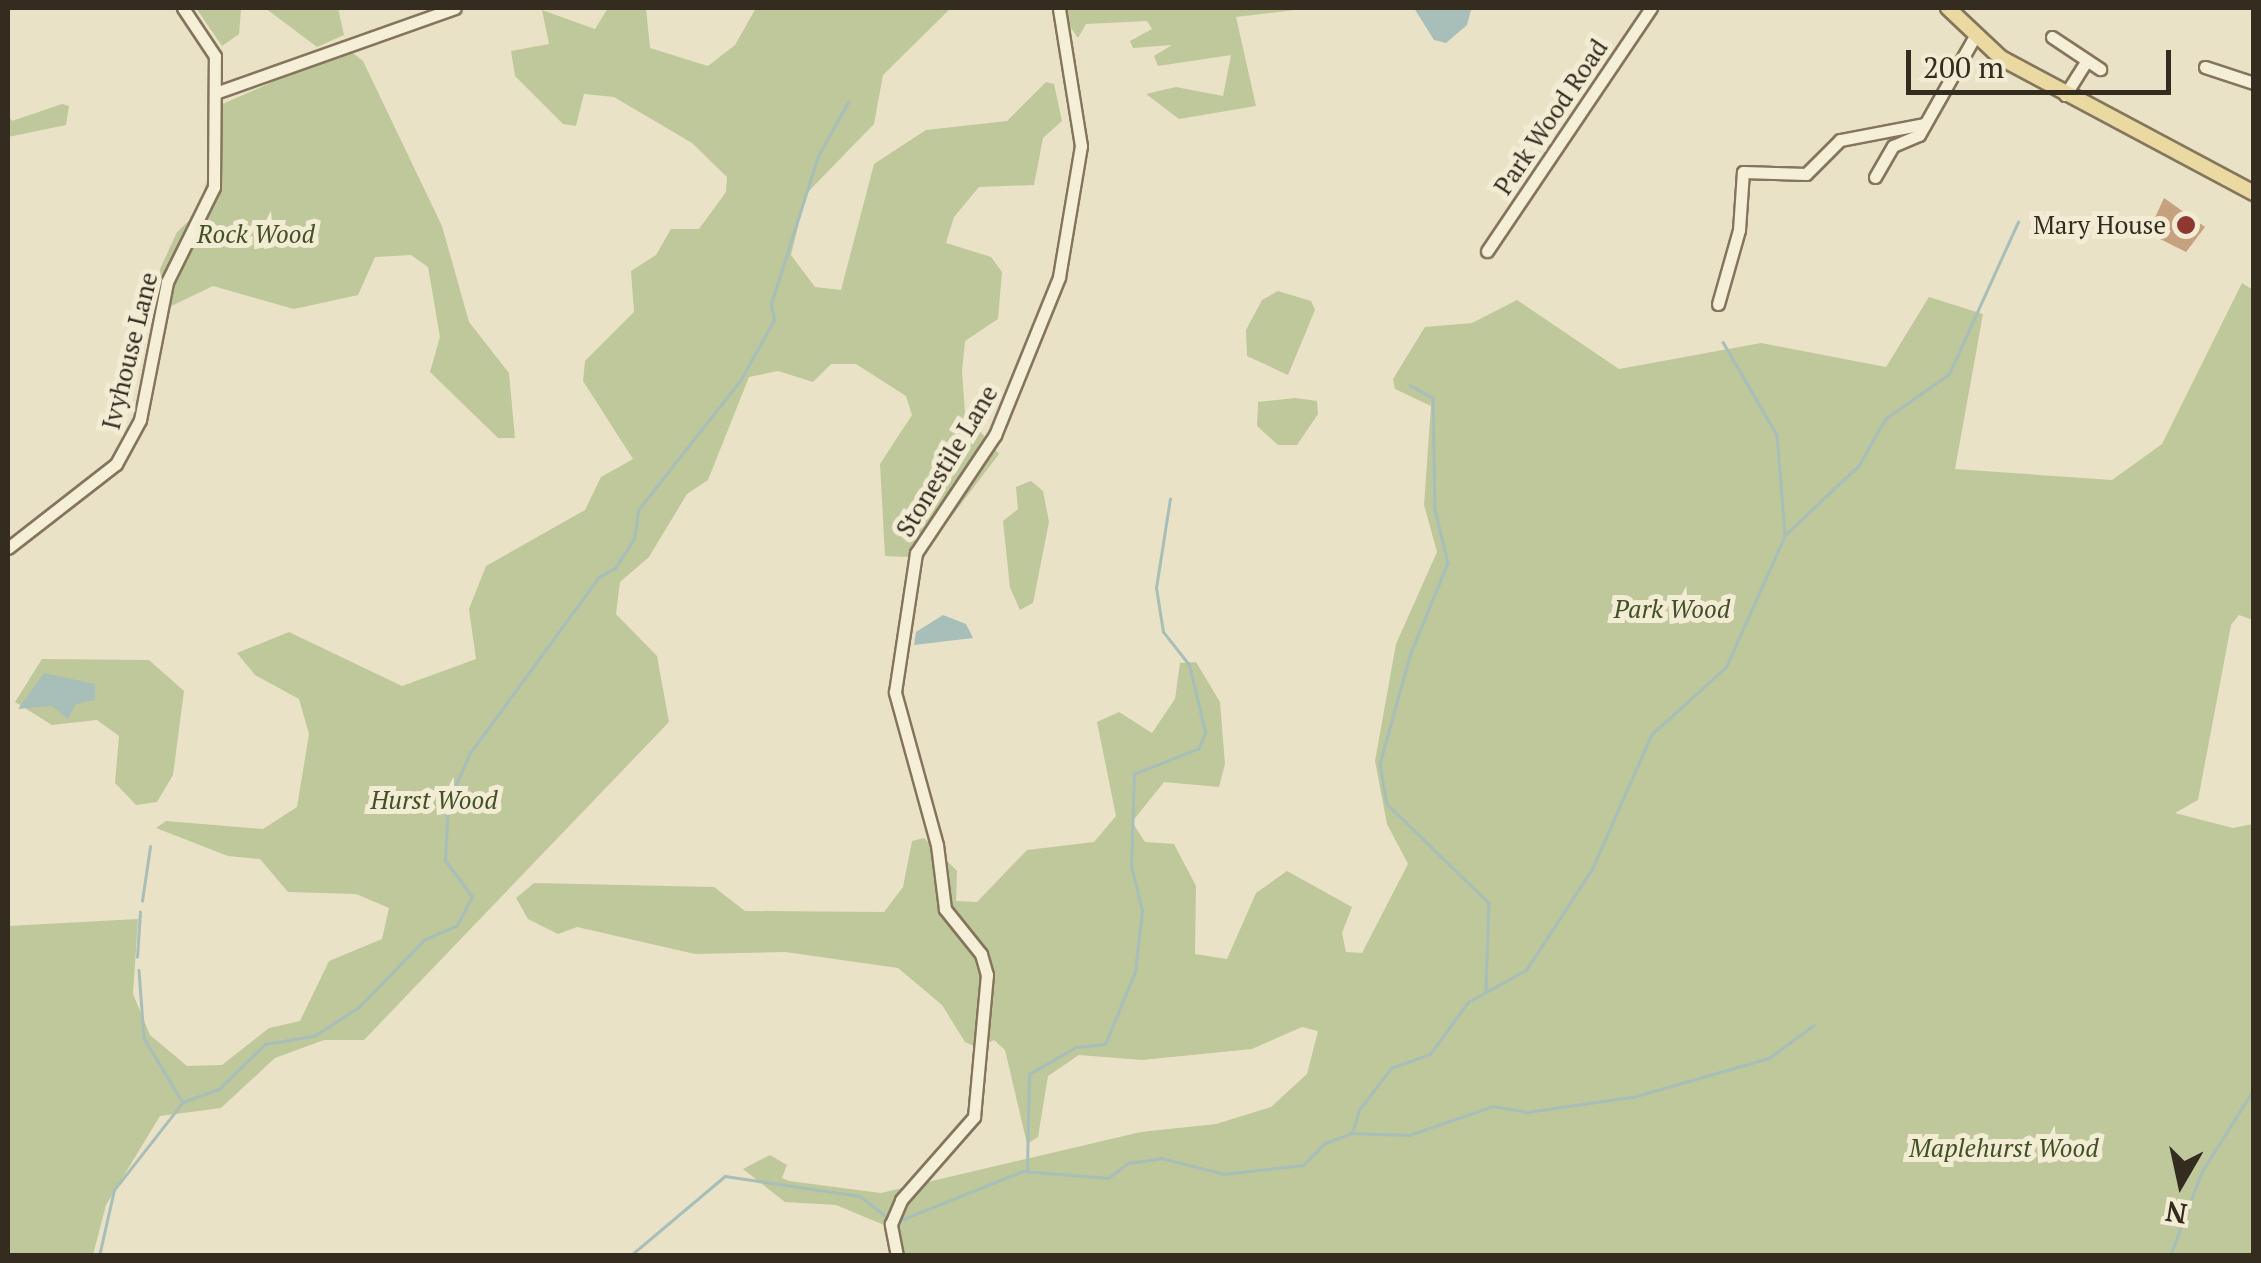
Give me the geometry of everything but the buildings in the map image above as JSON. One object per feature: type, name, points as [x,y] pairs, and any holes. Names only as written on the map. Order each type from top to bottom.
[{"type":"main road","points":[[1948,8],[1974,36],[2066,95],[2254,193]]},
{"type":"street","name":"Ivyhouse Lane","points":[[8,548],[105,474],[131,443],[168,282],[214,187],[218,92],[215,56],[183,8]]},
{"type":"street","points":[[218,92],[454,8]]},
{"type":"street","name":"Stonestile Lane","points":[[897,1256],[891,1224],[901,1200],[974,1117],[987,976],[981,954],[944,909],[936,845],[895,692],[916,553],[995,435],[1060,276],[1081,146],[1060,8]]},
{"type":"street","name":"Park Wood Road","points":[[1487,251],[1651,8]]},
{"type":"street","points":[[1875,177],[1892,146],[1919,135],[1974,36]]},
{"type":"street","points":[[2052,37],[2100,69]]},
{"type":"street","points":[[2066,95],[2087,60]]},
{"type":"street","points":[[2206,66],[2254,83]]},
{"type":"street","points":[[1718,304],[1739,230],[1743,172],[1806,174],[1840,140],[1924,124]]},
{"type":"green space","points":[[196,8],[256,8],[241,10],[239,34],[222,46]]},
{"type":"green space","points":[[265,8],[338,8],[344,35],[317,47]]},
{"type":"green space","name":"Hurst Wood","points":[[608,8],[646,8],[650,48],[708,66],[735,45],[756,8],[951,8],[883,75],[874,124],[806,194],[791,255],[815,287],[841,290],[874,164],[926,130],[1007,121],[1046,82],[1054,84],[1062,121],[1043,138],[1034,185],[979,187],[954,217],[946,243],[991,257],[1002,272],[998,319],[965,341],[962,371],[965,413],[999,454],[945,525],[907,557],[885,556],[880,464],[912,415],[906,396],[856,364],[831,364],[813,382],[778,371],[749,377],[708,480],[687,494],[649,557],[620,582],[616,614],[657,656],[669,722],[364,1040],[324,1040],[275,1058],[221,1108],[160,1116],[106,1205],[93,1255],[8,1255],[8,926],[138,919],[133,994],[150,1035],[187,1066],[222,1065],[269,1028],[300,1021],[329,961],[382,939],[389,908],[356,894],[288,892],[260,859],[228,856],[156,828],[166,821],[263,829],[297,807],[309,734],[299,699],[255,675],[237,653],[289,632],[402,686],[476,659],[469,609],[486,566],[585,510],[601,477],[633,459],[583,381],[585,361],[634,312],[631,271],[656,255],[671,229],[699,229],[726,192],[727,177],[692,143],[614,97],[584,94],[576,126],[563,124],[515,76],[511,51],[549,44],[542,10],[595,29]]},
{"type":"green space","points":[[1057,8],[1311,8],[1236,17],[1256,106],[1179,119],[1146,94],[1176,87],[1223,96],[1231,55],[1158,66],[1154,56],[1172,45],[1133,48],[1130,41],[1152,29],[1147,21],[1086,24],[1078,38]]},
{"type":"green space","name":"Rock Wood","points":[[348,49],[363,61],[442,226],[469,322],[509,373],[515,438],[498,438],[430,372],[440,337],[428,267],[411,255],[375,257],[358,295],[294,309],[213,286],[163,310],[160,269],[177,232],[198,212],[211,166],[211,109]]},
{"type":"green space","points":[[62,104],[69,106],[66,125],[8,137],[8,115],[12,121]]},
{"type":"green space","points":[[2242,283],[2253,290],[2253,620],[2239,615],[2231,625],[2198,800],[2175,813],[2233,828],[2253,824],[2253,1255],[903,1255],[896,1230],[836,1205],[785,1202],[743,1169],[770,1155],[787,1165],[782,1178],[789,1181],[881,1193],[1141,1132],[1216,1124],[1271,1107],[1307,1074],[1318,1031],[1302,1027],[1252,1049],[1142,1060],[1079,1055],[1048,1076],[1038,1137],[1027,1144],[1005,1050],[994,1040],[979,1048],[965,1042],[942,1005],[898,968],[785,952],[695,954],[577,927],[558,934],[528,919],[516,898],[534,883],[714,887],[745,911],[884,912],[903,887],[912,841],[924,838],[957,871],[956,901],[977,902],[1027,850],[1094,842],[1116,816],[1097,722],[1119,712],[1152,733],[1175,699],[1180,663],[1196,662],[1220,702],[1225,764],[1219,787],[1164,782],[1132,822],[1145,842],[1174,844],[1196,886],[1195,954],[1227,959],[1256,893],[1287,871],[1352,907],[1342,933],[1346,952],[1362,953],[1408,864],[1387,824],[1375,761],[1396,644],[1437,552],[1424,505],[1431,406],[1395,389],[1393,379],[1425,327],[1472,323],[1517,300],[1619,369],[1761,343],[1886,367],[1929,297],[1983,314],[1955,469],[2112,480],[2162,444]]},
{"type":"green space","points":[[1278,291],[1311,301],[1315,310],[1288,375],[1247,356],[1246,330],[1262,300]]},
{"type":"green space","points":[[1295,398],[1317,401],[1318,414],[1297,445],[1278,445],[1257,426],[1258,402]]},
{"type":"green space","points":[[1031,481],[1043,491],[1049,522],[1033,603],[1020,610],[1010,588],[1003,521],[1018,509],[1016,487]]},
{"type":"green space","points":[[42,659],[149,660],[184,691],[173,775],[157,802],[136,805],[115,783],[119,736],[97,720],[52,725],[15,702]]},
{"type":"water","points":[[1414,8],[1471,10],[1467,25],[1446,43],[1434,40]]},
{"type":"water","points":[[943,615],[966,624],[973,638],[914,645],[916,632]]},
{"type":"water","points":[[44,673],[95,684],[95,700],[76,704],[68,719],[52,706],[18,709]]},
{"type":"waterway","points":[[99,1256],[114,1190],[183,1102],[219,1089],[265,1044],[314,1036],[359,1007],[424,940],[457,925],[472,897],[445,860],[448,802],[470,753],[599,577],[615,568],[634,539],[638,510],[740,381],[774,320],[771,304],[818,156],[848,102]]},
{"type":"waterway","points":[[1352,1133],[1359,1110],[1391,1068],[1430,1054],[1468,1002],[1526,970],[1592,869],[1651,735],[1726,667],[1785,535],[1859,465],[1885,419],[1949,374],[2018,222]]},
{"type":"waterway","points":[[1723,342],[1777,435],[1785,535]]},
{"type":"waterway","points":[[1410,385],[1433,398],[1435,509],[1448,563],[1411,653],[1380,764],[1387,804],[1489,903],[1486,991]]},
{"type":"waterway","points":[[1027,1170],[1029,1074],[1076,1047],[1105,1044],[1135,972],[1142,911],[1131,866],[1134,774],[1199,748],[1205,732],[1189,665],[1163,632],[1156,588],[1170,499]]},
{"type":"waterway","points":[[142,901],[150,847]]},
{"type":"waterway","points":[[137,957],[140,912]]},
{"type":"waterway","points":[[139,970],[144,1038],[182,1101]]},
{"type":"waterway","points":[[901,1220],[1023,1171],[1108,1178],[1128,1163],[1162,1158],[1224,1174],[1303,1165],[1325,1143],[1352,1133],[1409,1135],[1493,1106],[1527,1112],[1633,1097],[1769,1058],[1814,1025]]},
{"type":"waterway","points":[[2170,1256],[2202,1171],[2254,1089]]},
{"type":"waterway","points":[[630,1256],[725,1176],[860,1196],[887,1217]]},
{"type":"place","name":"Mary House","points":[[2186,225]]},
{"type":"park label","name":"Park Wood","points":[[1672,609]]},
{"type":"park label","name":"Maplehurst Wood","points":[[2004,1148]]}]
